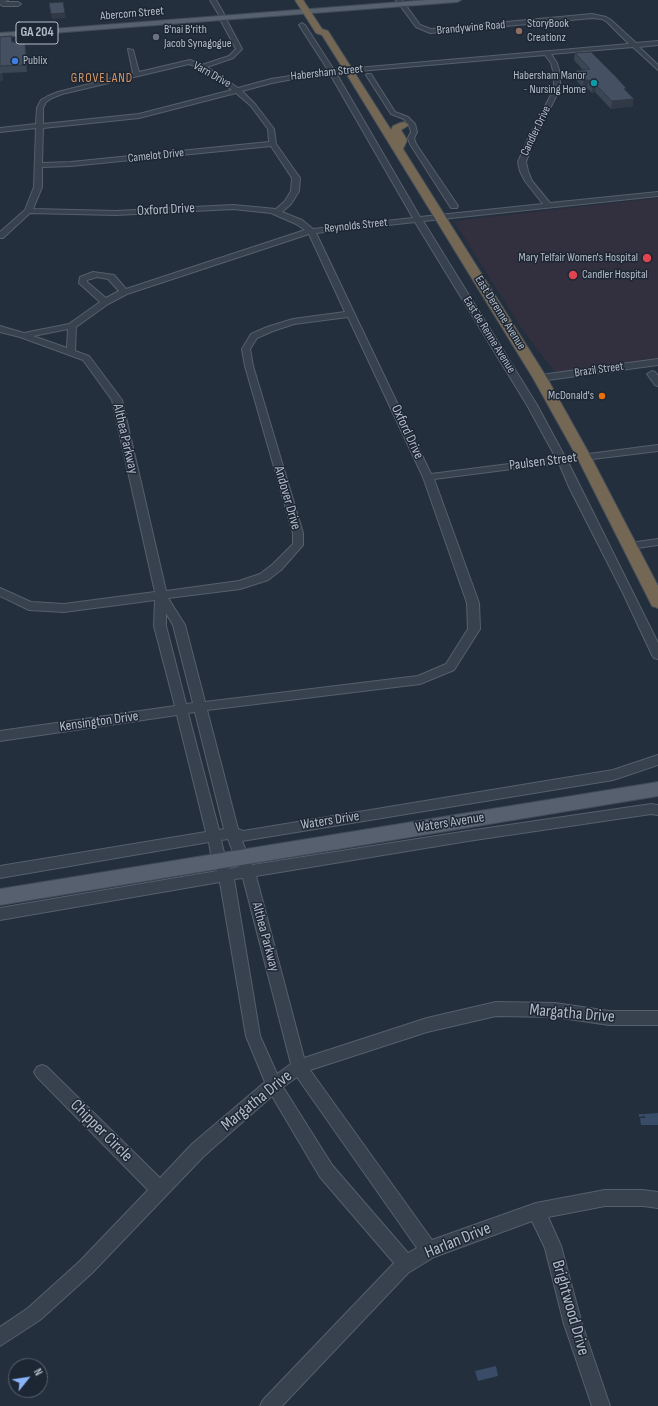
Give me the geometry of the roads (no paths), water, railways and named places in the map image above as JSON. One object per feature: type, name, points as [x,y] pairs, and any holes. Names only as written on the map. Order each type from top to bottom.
[{"type":"highway","name":"East Derenne Avenue","points":[[303,6],[319,31],[325,33],[349,70],[540,378],[584,457],[658,602]]},
{"type":"highway","name":"East Derenne Avenue","points":[[315,6],[327,30],[325,33]]},
{"type":"highway","points":[[377,116],[394,123],[404,125],[396,130],[402,140],[398,149]]},
{"type":"main road","name":"Abercorn Street","points":[[0,35],[127,26],[303,6],[400,1],[457,0]]},
{"type":"main road","name":"Abercorn Street","points":[[0,31],[222,16]]},
{"type":"main road","points":[[127,26],[134,23],[134,21]]},
{"type":"main road","name":"Waters Avenue","points":[[245,864],[658,789]]},
{"type":"main road","points":[[0,896],[245,864]]},
{"type":"street","points":[[5,0],[2,0],[3,4],[18,4]]},
{"type":"street","points":[[202,67],[231,57],[239,49],[213,0]]},
{"type":"street","name":"Brandywine Road","points":[[400,1],[418,26],[430,31],[592,16],[600,17],[609,21],[658,68]]},
{"type":"street","name":"East de Renne Avenue","points":[[302,25],[332,72],[418,220],[532,405],[562,460],[574,488],[629,593],[658,655]]},
{"type":"street","name":"Habersham Street","points":[[0,130],[139,116],[284,78],[349,70],[658,43]]},
{"type":"street","points":[[130,50],[136,74]]},
{"type":"street","name":"Candler Drive","points":[[547,53],[554,64],[557,74],[557,89],[531,139],[522,162],[524,171],[529,181],[548,206]]},
{"type":"street","name":"Varn Drive","points":[[40,127],[40,108],[43,101],[50,97],[136,74],[190,62],[202,67],[237,90],[252,104],[271,129],[273,144],[296,178],[295,191],[288,202],[276,213]]},
{"type":"street","points":[[369,75],[393,113],[406,118],[412,124],[414,132],[411,138],[413,144],[454,206]]},
{"type":"street","points":[[0,236],[28,211],[38,186],[40,165],[40,127]]},
{"type":"street","name":"Camelot Drive","points":[[40,165],[79,163],[273,144]]},
{"type":"street","name":"Reynolds Street","points":[[23,335],[72,326],[105,302],[124,292],[311,231],[658,194]]},
{"type":"street","name":"Oxford Drive","points":[[28,211],[123,212],[233,208],[256,209],[276,213],[299,222],[311,231],[428,477],[473,602],[474,629],[450,667],[420,680],[199,707]]},
{"type":"street","points":[[105,302],[83,283],[83,279],[88,276],[102,274],[111,277],[124,292]]},
{"type":"street","name":"Andover Drive","points":[[0,592],[29,606],[64,608],[240,585],[264,577],[277,567],[298,545],[298,533],[248,366],[246,349],[254,336],[270,329],[293,322],[350,314]]},
{"type":"street","points":[[71,353],[72,326]]},
{"type":"street","name":"Althea Parkway","points":[[0,329],[23,335],[86,358],[117,400],[162,595],[179,625],[232,833],[245,864],[299,1067],[429,1250]]},
{"type":"street","name":"Brazil Street","points":[[540,378],[658,362]]},
{"type":"street","points":[[652,374],[658,383]]},
{"type":"street","name":"Paulsen Street","points":[[428,477],[658,448]]},
{"type":"street","points":[[630,546],[658,542]]},
{"type":"street","name":"Althea Parkway","points":[[162,595],[160,626],[222,868],[253,1036],[274,1085],[294,1122],[326,1171],[406,1264]]},
{"type":"street","name":"Kensington Drive","points":[[0,736],[199,707]]},
{"type":"street","name":"Waters Drive","points":[[0,872],[232,833],[244,836],[613,775],[658,760]]},
{"type":"street","points":[[245,864],[521,828],[651,809],[658,810]]},
{"type":"street","points":[[0,914],[222,868]]},
{"type":"street","name":"Margatha Drive","points":[[0,1337],[34,1314],[86,1267],[198,1150],[274,1085],[299,1067],[427,1025],[496,1009],[555,1010],[609,1018],[658,1018]]},
{"type":"street","name":"Chipper Circle","points":[[42,1072],[160,1190]]},
{"type":"street","name":"Harlan Drive","points":[[269,1406],[406,1264],[429,1250],[536,1211],[605,1198],[643,1198],[658,1200]]},
{"type":"street","name":"Brightwood Drive","points":[[536,1211],[553,1246],[573,1324],[601,1406]]},
{"type":"water","points":[[658,1113],[658,1125],[641,1125],[640,1118],[645,1118],[645,1116],[639,1117],[639,1114],[644,1115]]},
{"type":"water","points":[[496,1366],[498,1376],[478,1381],[475,1371]]},
{"type":"place","name":"StoryBook Creationz","points":[[519,31]]},
{"type":"place","name":"B'nai B'rith Jacob Synagogue","points":[[156,37]]},
{"type":"place","name":"Publix","points":[[15,61]]},
{"type":"place","name":"Habersham Manor - Nursing Home","points":[[594,83]]},
{"type":"place","name":"Mary Telfair Women's Hospital","points":[[647,258]]},
{"type":"place","name":"Candler Hospital","points":[[573,275]]},
{"type":"place","name":"McDonald's","points":[[602,396]]},
{"type":"district","name":"GROVELAND","points":[[102,79]]}]
